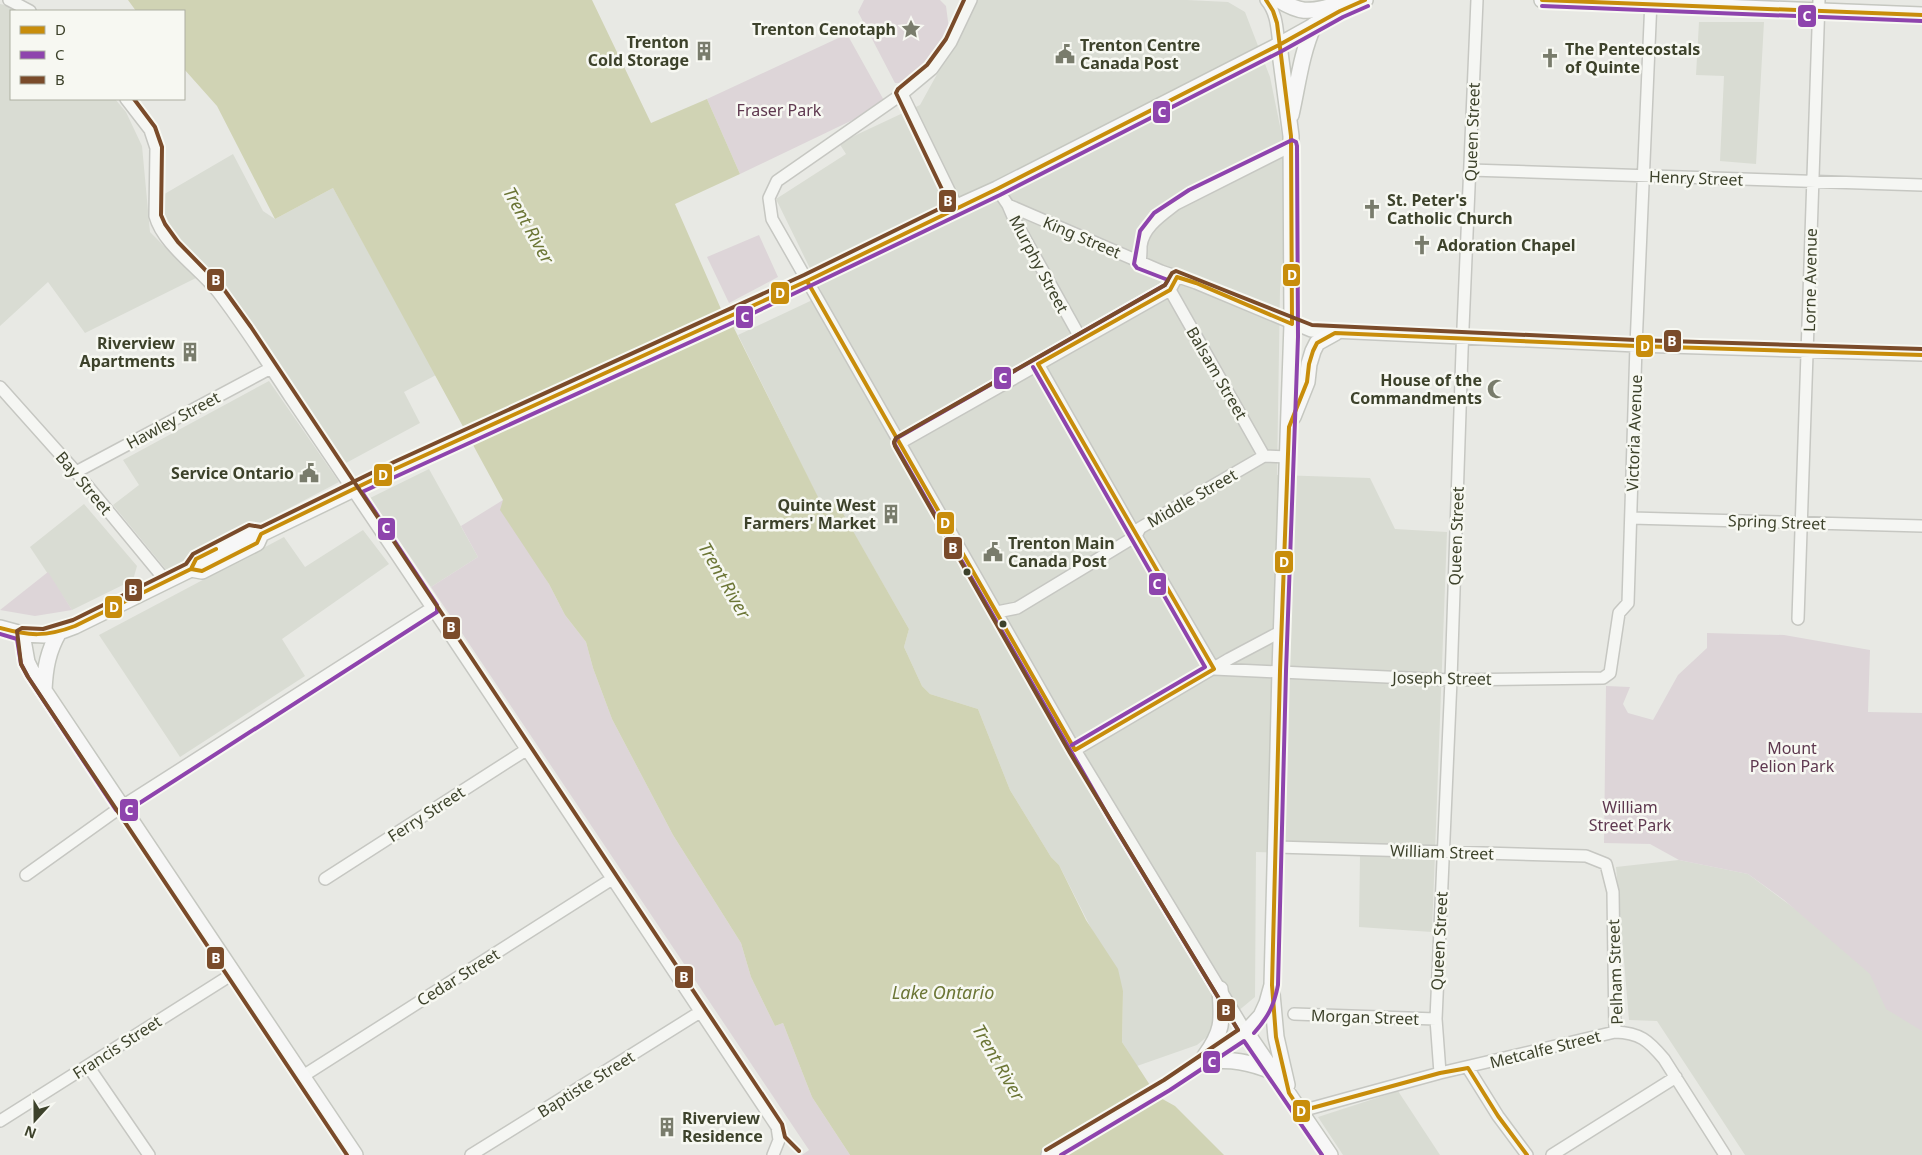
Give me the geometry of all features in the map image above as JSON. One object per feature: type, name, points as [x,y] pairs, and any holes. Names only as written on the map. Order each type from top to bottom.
[{"type":"main road","points":[[1279,0],[1298,10],[1307,11],[1361,1]]},
{"type":"main road","points":[[1542,0],[1819,6],[1922,15]]},
{"type":"main road","points":[[0,628],[22,634],[44,635],[75,626],[192,568],[196,559],[252,531],[261,534],[353,488],[807,281],[997,189],[1361,1]]},
{"type":"main road","points":[[1289,126],[1300,62],[1314,25]]},
{"type":"main road","points":[[1279,45],[1291,146],[1292,324],[1280,671],[1272,985],[1276,1037],[1289,1093]]},
{"type":"main road","points":[[1289,428],[1307,382],[1308,364],[1313,351],[1318,343],[1335,333]]},
{"type":"main road","points":[[44,690],[46,660],[59,632]]},
{"type":"main road","points":[[22,634],[27,662],[44,690],[355,1155]]},
{"type":"main road","points":[[1049,1155],[1168,1085],[1246,1032],[1261,1016],[1268,1003],[1272,985]]},
{"type":"main road","points":[[1200,1063],[1216,1040],[1219,1031],[1222,1018],[1220,989]]},
{"type":"main road","points":[[1246,1032],[1330,1155]]},
{"type":"main road","points":[[1200,1063],[1239,1060],[1274,1072]]},
{"type":"street","points":[[9,0],[28,10]]},
{"type":"street","points":[[961,0],[961,23]]},
{"type":"street","points":[[971,0],[948,47],[932,69],[902,94],[777,181],[769,198],[772,218],[1075,750],[1246,1032]]},
{"type":"street","points":[[1266,0],[1273,11],[1277,23],[1279,45]]},
{"type":"street","name":"Queen Street","points":[[1440,1073],[1436,1019],[1477,0]]},
{"type":"street","name":"Victoria Avenue","points":[[1603,678],[1610,673],[1612,668],[1619,613],[1628,603],[1636,346],[1651,2]]},
{"type":"street","name":"Lorne Avenue","points":[[1798,619],[1819,6]]},
{"type":"street","points":[[902,94],[957,207]]},
{"type":"street","points":[[127,100],[150,130],[156,148],[155,216],[158,226],[165,237],[217,291],[271,368],[353,488],[777,1128],[779,1140],[773,1155]]},
{"type":"street","points":[[1140,262],[1141,246],[1148,228],[1169,210],[1184,200],[1291,146]]},
{"type":"street","name":"Henry Street","points":[[1470,170],[1922,185]]},
{"type":"street","name":"Murphy Street","points":[[997,189],[1008,205],[1081,339]]},
{"type":"street","name":"King Street","points":[[1008,205],[1140,262],[1311,331],[1636,346],[1922,355]]},
{"type":"street","points":[[900,443],[1170,290],[1177,276]]},
{"type":"street","name":"Balsam Street","points":[[1170,290],[1264,456]]},
{"type":"street","points":[[1038,364],[1214,669]]},
{"type":"street","name":"Hawley Street","points":[[76,472],[271,368]]},
{"type":"street","name":"Bay Street","points":[[0,387],[76,472],[166,581]]},
{"type":"street","points":[[1264,456],[1288,457]]},
{"type":"street","name":"Middle Street","points":[[997,612],[1017,608],[1136,536],[1140,528],[1264,456]]},
{"type":"street","name":"Spring Street","points":[[1631,518],[1922,526]]},
{"type":"street","points":[[26,874],[121,807],[432,608]]},
{"type":"street","points":[[1075,750],[1282,631]]},
{"type":"street","name":"Joseph Street","points":[[1214,669],[1451,680],[1603,678]]},
{"type":"street","name":"Ferry Street","points":[[325,879],[526,750]]},
{"type":"street","name":"William Street","points":[[1276,847],[1586,856],[1606,864]]},
{"type":"street","name":"Pelham Street","points":[[1606,864],[1613,892],[1615,1032],[1627,1032],[1642,1037],[1658,1052],[1676,1076],[1725,1155]]},
{"type":"street","name":"Cedar Street","points":[[303,1076],[612,879]]},
{"type":"street","name":"Francis Street","points":[[0,1121],[234,972]]},
{"type":"street","name":"Baptiste Street","points":[[472,1155],[700,1012]]},
{"type":"street","name":"Morgan Street","points":[[1294,1014],[1436,1019]]},
{"type":"street","name":"Metcalfe Street","points":[[1301,1111],[1440,1073],[1468,1068],[1615,1032]]},
{"type":"street","points":[[88,1066],[148,1155]]},
{"type":"street","points":[[1468,1068],[1498,1116],[1527,1155]]},
{"type":"street","points":[[1552,1155],[1676,1076]]},
{"type":"shaded area","points":[[978,0],[1187,0],[1228,2],[1245,12],[1270,77],[1283,141],[1284,248],[1280,289],[1277,475],[1370,478],[1395,529],[1447,532],[1432,932],[1359,927],[1360,855],[1256,852],[1255,997],[1197,1045],[1137,1066],[1122,1042],[1123,991],[1059,865],[1051,857],[1010,790],[978,709],[930,694],[922,686],[904,647],[909,629],[837,504],[823,508],[738,335],[823,295],[776,199],[846,154],[839,143],[920,105]]},
{"type":"shaded area","points":[[0,4],[17,10],[10,10],[10,100],[116,100],[126,112],[142,146],[150,232],[196,278],[85,333],[48,282],[0,326]]},
{"type":"shaded area","points":[[1699,22],[1764,22],[1756,164],[1720,161],[1724,76],[1696,75]]},
{"type":"shaded area","points":[[233,154],[263,211],[275,219],[333,188],[436,375],[404,392],[420,423],[346,463],[231,294],[169,236],[161,196]]},
{"type":"shaded area","points":[[269,381],[339,482],[168,572],[113,505],[139,485],[123,460]]},
{"type":"shaded area","points":[[429,469],[478,557],[431,587],[370,498]]},
{"type":"shaded area","points":[[84,504],[137,566],[133,580],[72,610],[30,547]]},
{"type":"shaded area","points":[[363,530],[389,564],[282,639],[305,676],[180,757],[99,635],[284,537],[305,567]]},
{"type":"shaded area","points":[[1679,860],[1748,874],[1860,957],[1922,1031],[1922,1155],[1745,1155],[1657,1021],[1629,1020],[1616,867]]},
{"type":"shaded area","points":[[1398,1091],[1440,1155],[1343,1155],[1318,1117]]},
{"type":"green space","name":"Trenton Cenotaph","points":[[864,0],[940,0],[946,6],[949,29],[920,68],[902,83],[895,83],[858,12]]},
{"type":"green space","name":"Fraser Park","points":[[847,34],[886,104],[740,174],[707,99]]},
{"type":"green space","points":[[759,235],[778,277],[729,303],[707,257]]},
{"type":"green space","points":[[503,500],[565,615],[586,642],[593,668],[612,719],[673,835],[741,943],[751,977],[775,1026],[783,1023],[812,1097],[850,1155],[802,1155],[809,1150],[431,587],[478,557],[461,526]]},
{"type":"green space","points":[[48,572],[72,610],[35,616],[0,610]]},
{"type":"green space","name":"Mount Pelion Park","points":[[1707,633],[1784,635],[1870,650],[1868,712],[1922,713],[1922,1031],[1886,1009],[1870,974],[1784,900],[1748,874],[1679,860],[1650,844],[1604,843],[1606,686],[1630,687],[1623,704],[1628,713],[1653,720],[1678,675],[1707,648]]},
{"type":"water","name":"Lake Ontario","points":[[128,0],[592,0],[651,123],[707,99],[740,174],[675,204],[721,309],[724,308],[823,507],[837,503],[909,629],[904,647],[922,686],[930,694],[978,709],[1010,790],[1051,857],[1059,865],[1086,920],[1118,969],[1123,991],[1122,1042],[1157,1096],[1175,1106],[1224,1155],[850,1155],[812,1097],[783,1023],[775,1026],[751,977],[741,943],[673,835],[612,719],[593,668],[586,642],[565,615],[549,584],[500,510],[503,500],[333,188],[275,219],[217,106],[185,70],[185,10],[135,10]]},
{"type":"transit line","name":"B","points":[[347,1155],[28,677],[21,664],[17,631],[22,628],[43,629],[73,620],[186,564],[193,554],[249,525],[261,527],[394,462],[804,275],[949,204],[896,93],[898,89],[927,65],[946,39],[964,0]]},
{"type":"transit line","name":"D","points":[[807,281],[1075,750],[1214,669],[1038,364],[1170,290],[1177,277],[1196,283],[1292,324],[1291,136],[1277,23],[1273,11],[1266,0]]},
{"type":"transit line","name":"D","points":[[191,569],[202,571],[257,543],[261,534],[397,468],[807,281],[997,189],[1279,45],[1340,11],[1365,0]]},
{"type":"transit line","name":"D","points":[[1542,0],[1922,15]]},
{"type":"transit line","name":"C","points":[[0,634],[17,639],[21,664],[28,677],[116,810],[124,813],[437,612],[437,605],[362,492],[743,318],[1000,195],[1282,51],[1343,17],[1368,6]]},
{"type":"transit line","name":"C","points":[[1542,6],[1922,21]]},
{"type":"transit line","name":"B","points":[[135,100],[155,127],[162,147],[161,215],[165,224],[178,242],[223,288],[251,327],[782,1124],[785,1137],[799,1151]]},
{"type":"transit line","name":"C","points":[[1238,1030],[1111,821],[894,443],[897,438],[1165,285],[1168,280],[1137,268],[1134,264],[1140,231],[1154,213],[1189,190],[1292,140],[1296,142],[1297,146],[1298,337],[1286,671],[1278,985],[1270,1011],[1254,1033]]},
{"type":"transit line","name":"B","points":[[1046,1150],[1164,1080],[1238,1030],[1070,753],[895,446],[896,438],[1165,285],[1172,273],[1176,271],[1312,325],[1636,340],[1922,349]]},
{"type":"transit line","name":"D","points":[[1527,1155],[1498,1116],[1468,1068],[1440,1073],[1301,1111],[1289,1093],[1276,1037],[1272,985],[1280,671],[1289,427],[1307,382],[1313,351],[1317,343],[1335,333],[1636,346],[1922,355]]},
{"type":"transit line","name":"C","points":[[1033,367],[1205,667],[1072,745]]},
{"type":"transit line","name":"D","points":[[0,628],[29,634],[46,634],[65,630],[191,569],[196,559],[216,549]]},
{"type":"transit line","name":"C","points":[[1061,1155],[1170,1090],[1244,1041],[1322,1155]]},
{"type":"place","name":"Trenton Cenotaph","points":[[911,29]]},
{"type":"place","name":"Trenton Cold Storage","points":[[704,51]]},
{"type":"place","name":"Trenton Centre Canada Post","points":[[1065,54]]},
{"type":"place","name":"The Pentecostals of Quinte","points":[[1550,58]]},
{"type":"place","name":"St. Peter's Catholic Church","points":[[1372,209]]},
{"type":"place","name":"Adoration Chapel","points":[[1422,245]]},
{"type":"place","name":"Riverview Apartments","points":[[190,352]]},
{"type":"place","name":"House of the Commandments","points":[[1497,389]]},
{"type":"place","name":"Service Ontario","points":[[309,473]]},
{"type":"place","name":"Quinte West Farmers' Market","points":[[891,514]]},
{"type":"place","name":"Trenton Main Canada Post","points":[[993,552]]},
{"type":"place","name":"Riverview Residence","points":[[667,1127]]},
{"type":"water label","name":"Trent River","points":[[529,225]]},
{"type":"water label","name":"Trent River","points":[[725,580]]},
{"type":"water label","name":"Trent River","points":[[999,1062]]},
{"type":"park label","name":"William Street Park","points":[[1630,816]]}]
